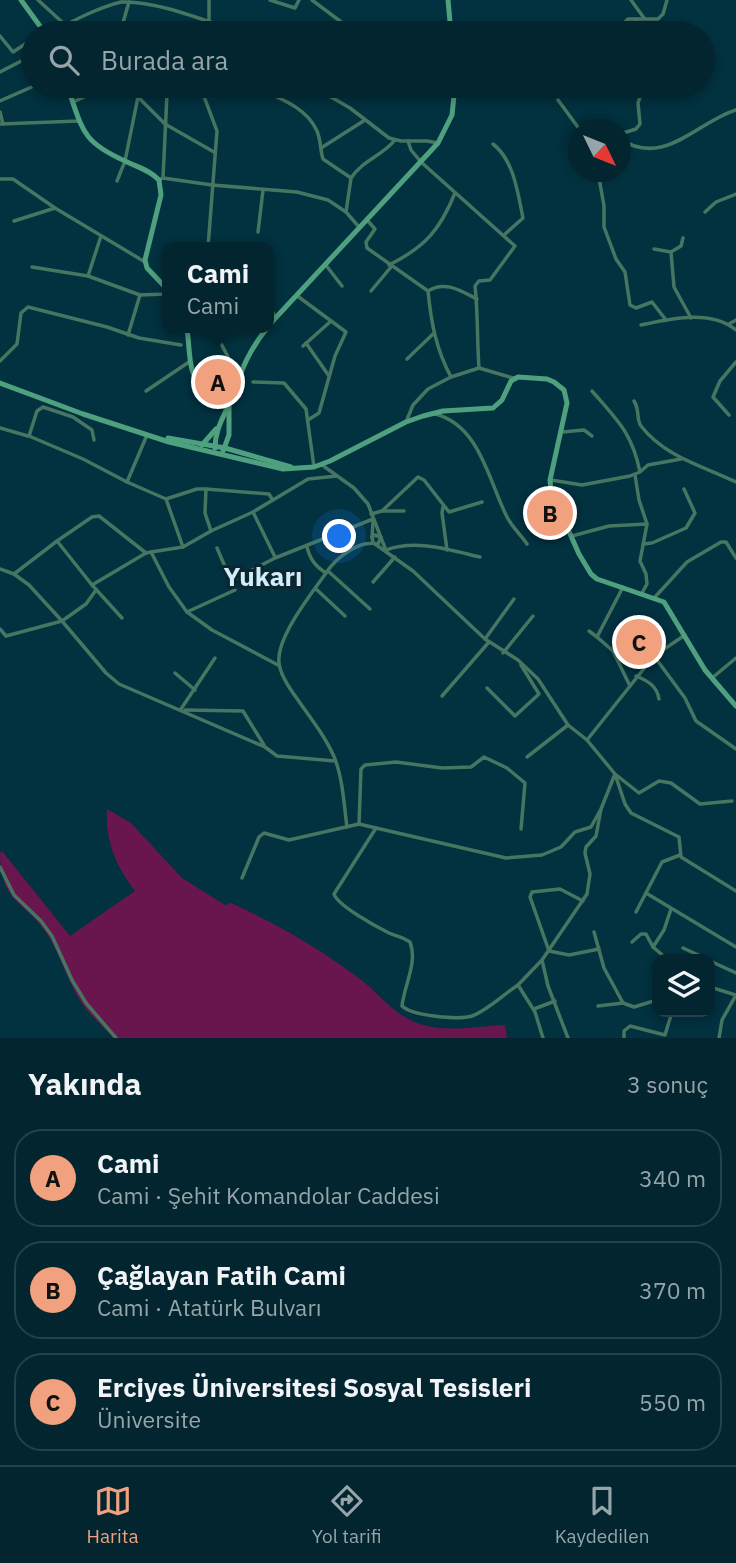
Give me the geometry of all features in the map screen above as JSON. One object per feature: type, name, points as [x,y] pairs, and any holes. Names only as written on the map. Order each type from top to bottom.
[{"type":"street","points":[[21,0],[35,21]]},
{"type":"street","points":[[38,0],[61,21]]},
{"type":"street","points":[[209,0],[209,21]]},
{"type":"street","points":[[270,0],[295,8],[299,0]]},
{"type":"street","points":[[312,0],[340,21]]},
{"type":"street","points":[[448,0],[450,21]]},
{"type":"street","points":[[631,0],[644,19]]},
{"type":"street","points":[[625,21],[654,20],[661,17],[667,0]]},
{"type":"street","points":[[123,21],[129,1]]},
{"type":"street","points":[[73,21],[92,11],[129,1],[163,2],[207,21]]},
{"type":"street","points":[[0,36],[13,52],[21,47]]},
{"type":"street","points":[[0,72],[21,61]]},
{"type":"street","points":[[0,101],[21,92]]},
{"type":"street","points":[[72,98],[88,138],[101,149],[161,179],[297,192],[328,200],[346,212],[359,227]]},
{"type":"street","points":[[73,102],[82,98]]},
{"type":"street","points":[[117,180],[125,161],[138,98]]},
{"type":"street","points":[[139,98],[165,124],[214,152]]},
{"type":"street","points":[[162,286],[147,268],[146,251],[161,195],[168,98]]},
{"type":"street","points":[[206,98],[217,131],[208,242]]},
{"type":"street","points":[[279,98],[303,113],[314,126],[323,159],[351,178]]},
{"type":"street","points":[[331,98],[395,140],[438,143]]},
{"type":"street","points":[[275,317],[438,143],[452,115],[454,98]]},
{"type":"street","points":[[631,132],[640,124],[640,98]]},
{"type":"street","points":[[558,100],[572,119]]},
{"type":"street","points":[[631,144],[635,147],[659,148],[676,143],[720,116],[736,110]]},
{"type":"street","points":[[0,112],[2,124],[79,121]]},
{"type":"street","points":[[321,148],[365,120]]},
{"type":"street","points":[[346,212],[351,178],[363,163],[395,140]]},
{"type":"street","points":[[408,141],[411,150],[421,162],[515,246],[490,280],[476,284],[479,307],[476,321],[479,368]]},
{"type":"street","points":[[493,144],[506,157],[518,192],[523,218],[503,235]]},
{"type":"street","points":[[0,179],[13,178],[55,208],[146,262]]},
{"type":"street","points":[[600,182],[604,227],[616,259],[625,272],[630,304],[636,308],[652,302],[666,320]]},
{"type":"street","points":[[258,232],[263,190]]},
{"type":"street","points":[[371,291],[390,266],[412,254],[431,237],[445,217],[455,193]]},
{"type":"street","points":[[705,212],[716,202],[736,194]]},
{"type":"street","points":[[14,221],[55,208]]},
{"type":"street","points":[[367,220],[375,229],[366,246],[428,291]]},
{"type":"street","points":[[88,276],[101,236]]},
{"type":"street","points":[[654,249],[671,252],[681,246],[683,238]]},
{"type":"street","points":[[671,252],[674,288],[691,317]]},
{"type":"street","points":[[326,264],[342,286]]},
{"type":"street","points":[[32,267],[88,276],[140,295],[162,293]]},
{"type":"street","points":[[428,291],[434,287],[448,286],[478,299]]},
{"type":"street","points":[[428,291],[433,334],[451,377]]},
{"type":"street","points":[[128,335],[140,295]]},
{"type":"street","points":[[296,295],[346,332],[335,356],[320,413],[308,420]]},
{"type":"street","points":[[0,361],[16,344],[21,313],[27,308],[107,327],[128,335],[181,345]]},
{"type":"street","points":[[641,325],[691,317],[729,324],[736,330]]},
{"type":"street","points":[[729,324],[736,320]]},
{"type":"street","points":[[330,377],[304,344],[331,321]]},
{"type":"street","points":[[187,333],[189,362],[197,381],[215,397],[229,403]]},
{"type":"street","points":[[202,445],[216,429],[245,359],[263,333]]},
{"type":"street","points":[[216,334],[239,377]]},
{"type":"street","points":[[407,359],[433,334]]},
{"type":"street","points":[[146,391],[189,362]]},
{"type":"street","points":[[729,415],[713,397],[720,381],[736,362]]},
{"type":"street","points":[[406,422],[413,405],[428,389],[451,377],[479,368],[514,379]]},
{"type":"street","points":[[0,383],[83,414],[150,435],[283,469],[298,469],[314,467],[406,422],[433,413],[493,408],[502,400],[514,379],[523,376],[547,379],[564,390],[567,403],[550,480],[551,491],[591,574],[597,579],[654,597],[667,605],[712,678],[736,706]]},
{"type":"street","points":[[253,382],[287,385],[306,409],[314,467]]},
{"type":"street","points":[[592,391],[617,419],[635,447],[640,472]]},
{"type":"street","points":[[634,401],[639,408],[638,419],[641,426],[668,451],[736,482]]},
{"type":"street","points":[[219,454],[225,448],[229,435],[229,403]]},
{"type":"street","points":[[29,436],[37,411],[43,407],[73,418],[92,430],[94,440]]},
{"type":"street","points":[[433,413],[446,416],[468,436],[478,451],[509,520],[527,544]]},
{"type":"street","points":[[0,428],[29,436],[83,459],[166,499],[197,489],[269,494],[272,499]]},
{"type":"street","points":[[216,429],[214,446],[219,454]]},
{"type":"street","points":[[562,432],[584,430],[592,436]]},
{"type":"street","points":[[150,435],[225,448],[298,469]]},
{"type":"street","points":[[127,482],[150,435]]},
{"type":"street","points":[[229,435],[240,453]]},
{"type":"street","points":[[550,480],[582,485],[635,475],[648,465],[681,459]]},
{"type":"street","points":[[321,464],[354,488],[368,504],[386,550]]},
{"type":"street","points":[[635,475],[646,524],[640,561],[647,579],[642,593]]},
{"type":"street","points":[[92,585],[100,578],[149,553],[183,547],[313,478],[337,476]]},
{"type":"street","points":[[231,581],[275,558],[307,547],[372,517],[418,477],[424,480],[447,510],[453,512],[482,502]]},
{"type":"street","points":[[206,489],[205,513],[211,531]]},
{"type":"street","points":[[643,544],[652,543],[689,525],[695,513],[684,489]]},
{"type":"street","points":[[166,499],[183,547]]},
{"type":"street","points":[[444,506],[442,513],[447,550]]},
{"type":"street","points":[[382,511],[404,512]]},
{"type":"street","points":[[253,512],[275,558]]},
{"type":"street","points":[[14,574],[89,519],[99,516],[149,553],[187,612],[212,630],[278,665],[325,739],[335,761],[347,827]]},
{"type":"street","points":[[372,517],[373,541]]},
{"type":"street","points":[[572,536],[608,526],[646,524]]},
{"type":"street","points":[[278,665],[285,636],[327,572],[340,557],[373,541],[380,543],[381,537]]},
{"type":"street","points":[[57,541],[122,618]]},
{"type":"street","points":[[373,541],[396,557],[487,640],[503,653],[518,660],[538,679],[568,724],[587,740],[615,774],[639,793],[659,781],[671,783],[700,804],[732,801]]},
{"type":"street","points":[[654,597],[687,562],[721,542],[726,542],[736,558]]},
{"type":"street","points":[[386,550],[409,545],[480,557]]},
{"type":"street","points":[[307,547],[316,567],[327,572],[370,608]]},
{"type":"street","points":[[187,612],[235,590],[217,548]]},
{"type":"street","points":[[373,582],[396,557]]},
{"type":"street","points":[[0,569],[14,574],[29,585],[114,681],[124,687],[265,747],[277,757],[335,761]]},
{"type":"street","points":[[597,636],[623,587]]},
{"type":"street","points":[[316,589],[345,616]]},
{"type":"street","points":[[0,638],[62,621],[86,604],[96,590]]},
{"type":"street","points":[[442,696],[487,640],[514,599]]},
{"type":"street","points":[[503,653],[533,616]]},
{"type":"street","points":[[0,629],[6,636]]},
{"type":"street","points":[[589,631],[612,651],[629,684]]},
{"type":"street","points":[[587,740],[654,656],[685,635]]},
{"type":"street","points":[[654,656],[685,698],[696,721],[736,750]]},
{"type":"street","points":[[181,709],[215,658]]},
{"type":"street","points":[[712,678],[736,658]]},
{"type":"street","points":[[487,688],[515,716],[539,694],[518,660]]},
{"type":"street","points":[[175,673],[195,690]]},
{"type":"street","points":[[636,676],[651,683],[659,699]]},
{"type":"street","points":[[181,709],[243,711],[265,747]]},
{"type":"street","points":[[527,757],[568,724]]},
{"type":"street","points":[[359,824],[361,769],[365,765],[396,762],[442,768],[471,767],[484,757],[507,768],[525,783],[521,829]]},
{"type":"street","points":[[242,878],[259,837],[264,833],[289,840],[359,824],[506,858],[542,855],[561,847],[575,832],[591,827],[615,774]]},
{"type":"street","points":[[615,774],[628,810],[678,837],[680,855]]},
{"type":"street","points":[[376,828],[334,894],[336,900],[387,932],[410,942],[410,972],[402,1006],[407,1011],[426,1016],[470,1016],[518,985],[549,951],[583,901],[587,894],[590,874],[586,847],[596,836],[601,808]]},
{"type":"street","points":[[680,855],[736,891]]},
{"type":"street","points":[[636,912],[662,862],[680,855]]},
{"type":"street","points":[[0,867],[13,895],[41,921],[52,936],[86,1003],[116,1038]]},
{"type":"street","points":[[549,951],[530,894],[560,889],[583,901]]},
{"type":"street","points":[[646,894],[736,947]]},
{"type":"street","points":[[653,947],[664,930],[671,909]]},
{"type":"street","points":[[594,932],[610,983],[623,1003]]},
{"type":"street","points":[[632,942],[644,934],[661,954]]},
{"type":"street","points":[[683,948],[696,954]]},
{"type":"street","points":[[549,951],[569,955],[599,949]]},
{"type":"street","points":[[541,960],[568,1038]]},
{"type":"street","points":[[715,963],[736,973]]},
{"type":"street","points":[[518,985],[533,1009],[543,1038]]},
{"type":"street","points":[[715,989],[736,995],[722,1020],[719,1038]]},
{"type":"street","points":[[533,1009],[555,1001]]},
{"type":"street","points":[[598,1006],[623,1003],[634,1007],[652,1002]]},
{"type":"street","points":[[624,1038],[625,1030],[630,1026],[665,1035],[670,1017]]},
{"type":"shaded area","points":[[107,809],[131,823],[182,878],[225,905],[231,903],[311,945],[364,982],[401,1015],[420,1024],[440,1028],[505,1025],[507,1038],[114,1038],[81,1002],[47,934],[9,892],[1,869],[0,853],[2,851],[70,936],[135,891],[113,853],[108,832]]},
{"type":"place","name":"Cami","points":[[218,382]]},
{"type":"place","name":"Çağlayan Fatih Cami","points":[[550,513]]},
{"type":"place","name":"Erciyes Üniversitesi Sosyal Tesisleri","points":[[639,642]]},
{"type":"district","name":"Yukarı","points":[[263,577]]}]
